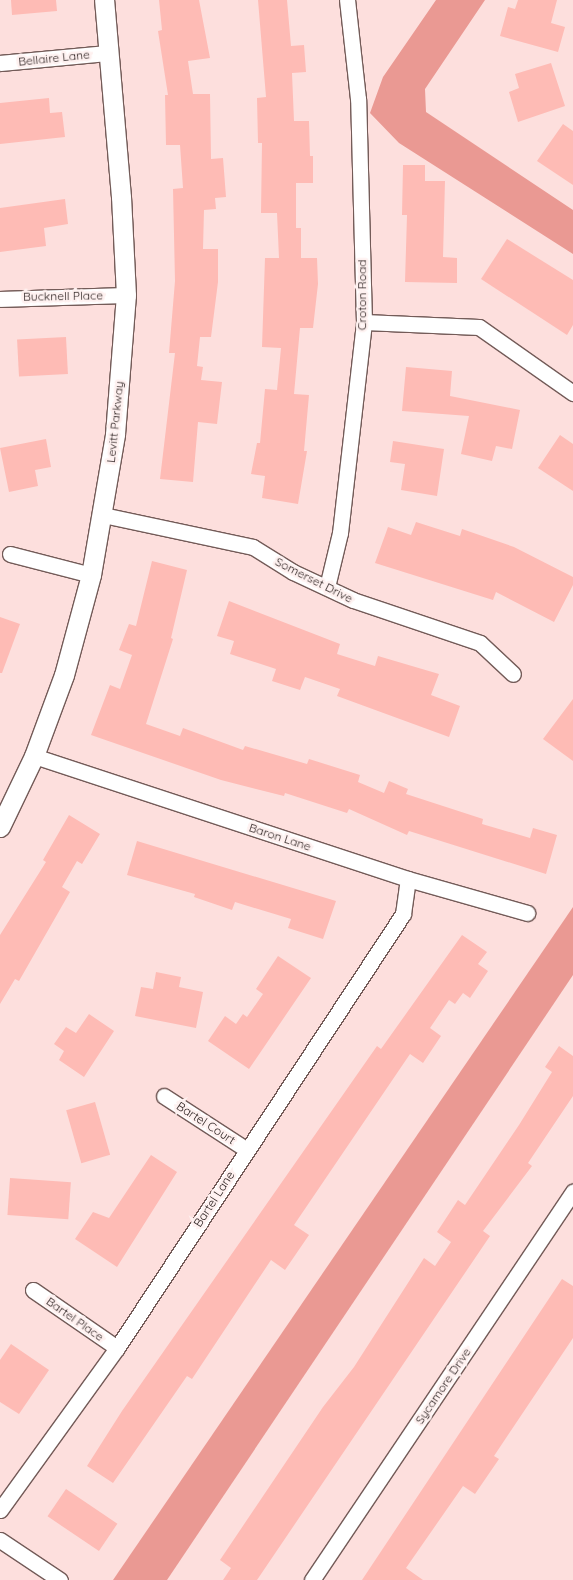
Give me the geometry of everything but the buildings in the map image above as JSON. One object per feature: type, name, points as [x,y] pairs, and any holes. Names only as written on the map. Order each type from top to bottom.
[{"type":"street","name":"Levitt Parkway","points":[[0,827],[34,756],[64,675],[91,576],[103,515],[115,434],[126,295],[121,197],[104,0]]},
{"type":"street","name":"Croton Road","points":[[327,587],[340,533],[364,322],[358,99],[347,0]]},
{"type":"street","name":"Bellaire Lane","points":[[0,63],[108,53]]},
{"type":"street","name":"Bucknell Place","points":[[0,299],[126,295]]},
{"type":"street","points":[[364,322],[479,327],[573,393]]},
{"type":"street","name":"Somerset Drive","points":[[103,515],[253,547],[293,572],[353,600],[480,643],[513,674]]},
{"type":"street","points":[[10,554],[91,576]]},
{"type":"street","name":"Baron Lane","points":[[34,756],[408,879],[527,913]]},
{"type":"street","name":"Bartel Lane","points":[[0,1510],[117,1348],[403,914],[408,879]]},
{"type":"street","name":"Bartel Court","points":[[164,1096],[246,1150]]},
{"type":"street","name":"Sycamore Drive","points":[[312,1580],[573,1192]]},
{"type":"street","name":"Bartel Place","points":[[33,1290],[117,1348]]},
{"type":"street","points":[[0,1540],[60,1580]]},
{"type":"shaded area","points":[[436,0],[485,0],[425,89],[426,112],[573,210],[573,254],[399,143],[370,113],[383,77]]},
{"type":"shaded area","points":[[573,907],[573,975],[167,1580],[113,1580]]}]
